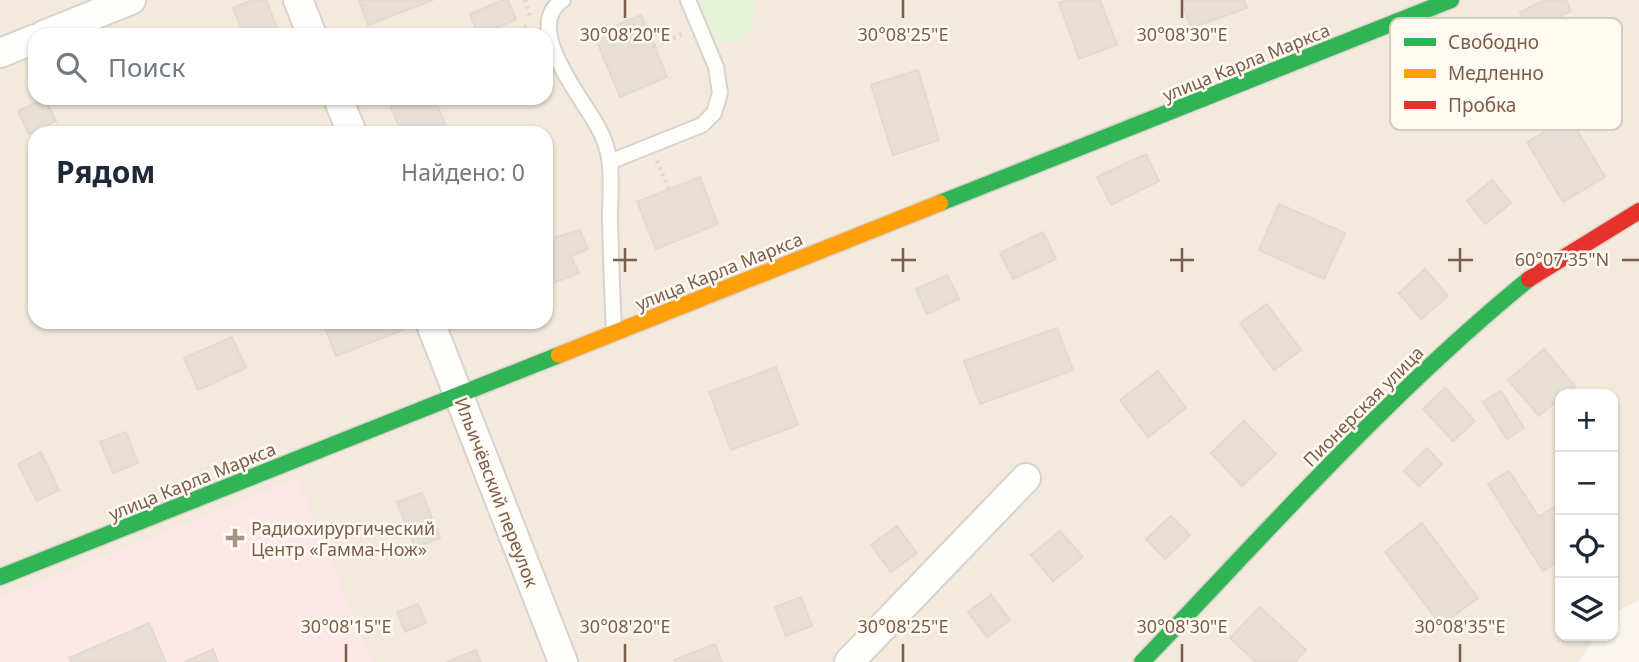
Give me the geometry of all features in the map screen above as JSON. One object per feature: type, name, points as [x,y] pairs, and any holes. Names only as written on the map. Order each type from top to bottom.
[{"type":"street","points":[[61,28],[131,0]]},
{"type":"street","points":[[298,0],[309,28]]},
{"type":"street","name":"улица Карла Маркса","points":[[1406,18],[1451,0]]},
{"type":"street","name":"улица Карла Маркса","points":[[0,577],[1390,24]]},
{"type":"street","points":[[0,53],[28,42]]},
{"type":"street","points":[[341,105],[349,126]]},
{"type":"street","name":"Пионерская улица","points":[[1142,662],[1351,446],[1487,313],[1536,273],[1639,211]]},
{"type":"street","name":"Ильичёвский переулок","points":[[433,329],[563,662]]},
{"type":"street","points":[[849,662],[1026,478]]},
{"type":"lane","points":[[549,28],[549,20],[557,4],[563,0]]},
{"type":"lane","points":[[612,161],[702,125],[714,113],[720,93],[716,67],[688,0]]},
{"type":"lane","points":[[553,49],[601,131],[612,161],[614,334]]},
{"type":"path","points":[[524,0],[532,24]]},
{"type":"path","points":[[522,28],[549,20]]},
{"type":"path","points":[[654,46],[700,27]]},
{"type":"path","points":[[651,146],[669,190]]},
{"type":"shaded area","points":[[0,0],[1639,0],[1639,600],[1618,610],[1618,389],[1555,389],[1555,641],[1593,641],[1578,662],[0,662]]},
{"type":"shaded area","name":"Радиохирургический Центр «Гамма-Нож»","points":[[297,478],[372,662],[0,662],[0,598]]},
{"type":"green space","points":[[700,0],[754,0],[754,22],[748,33],[738,41],[720,41],[710,28]]},
{"type":"building","points":[[252,0],[266,0],[277,28],[241,28],[233,8]]},
{"type":"building","points":[[359,0],[433,0],[368,25]]},
{"type":"building","points":[[508,0],[516,20],[496,28],[475,28],[470,14]]},
{"type":"building","points":[[1068,0],[1100,0],[1117,45],[1079,59],[1059,3]]},
{"type":"building","points":[[1181,0],[1244,0],[1247,8],[1191,28]]},
{"type":"building","points":[[1544,0],[1566,0],[1571,11],[1557,18],[1523,18],[1520,12]]},
{"type":"building","points":[[641,15],[667,77],[620,97],[594,35]]},
{"type":"building","points":[[918,70],[939,140],[893,155],[871,85]]},
{"type":"building","points":[[30,105],[48,105],[56,121],[46,126],[28,126],[28,132],[18,111]]},
{"type":"building","points":[[390,105],[437,105],[446,126],[399,126]]},
{"type":"building","points":[[1547,130],[1577,130],[1605,177],[1563,202],[1527,142]]},
{"type":"building","points":[[1146,154],[1159,181],[1111,205],[1097,177]]},
{"type":"building","points":[[700,177],[718,224],[656,249],[637,202]]},
{"type":"building","points":[[1492,180],[1511,203],[1485,224],[1467,201]]},
{"type":"building","points":[[1279,204],[1345,233],[1324,279],[1259,250]]},
{"type":"building","points":[[580,230],[588,249],[571,256],[579,273],[553,283],[553,238]]},
{"type":"building","points":[[1043,232],[1056,259],[1013,279],[1000,253]]},
{"type":"building","points":[[1425,269],[1448,296],[1421,319],[1399,293]]},
{"type":"building","points":[[947,275],[959,299],[927,314],[916,289]]},
{"type":"building","points":[[1267,304],[1301,350],[1274,370],[1240,323]]},
{"type":"building","points":[[1057,328],[1073,370],[980,404],[964,361]]},
{"type":"building","points":[[325,329],[403,329],[403,330],[336,356]]},
{"type":"building","points":[[232,337],[246,368],[198,390],[184,358]]},
{"type":"building","points":[[1544,349],[1575,386],[1571,389],[1555,389],[1555,402],[1539,416],[1508,380]]},
{"type":"building","points":[[776,367],[798,425],[731,450],[709,392]]},
{"type":"building","points":[[1158,371],[1186,408],[1148,437],[1120,400]]},
{"type":"building","points":[[1445,388],[1475,421],[1453,441],[1423,409]]},
{"type":"building","points":[[1501,391],[1524,428],[1507,439],[1483,402]]},
{"type":"building","points":[[1244,421],[1276,454],[1242,486],[1211,453]]},
{"type":"building","points":[[126,432],[138,463],[113,473],[100,442]]},
{"type":"building","points":[[1427,448],[1442,464],[1419,486],[1404,471]]},
{"type":"building","points":[[41,452],[59,490],[37,501],[18,464]]},
{"type":"building","points":[[1509,471],[1539,517],[1555,506],[1555,563],[1543,571],[1488,484]]},
{"type":"building","points":[[422,493],[440,538],[415,548],[397,502]]},
{"type":"building","points":[[1171,516],[1190,535],[1165,559],[1146,539]]},
{"type":"building","points":[[1422,523],[1478,598],[1441,625],[1385,552]]},
{"type":"building","points":[[897,526],[917,553],[891,572],[871,545]]},
{"type":"building","points":[[1060,531],[1083,557],[1053,581],[1031,555]]},
{"type":"building","points":[[991,595],[1010,620],[987,637],[968,612]]},
{"type":"building","points":[[801,597],[812,626],[786,636],[775,607]]},
{"type":"building","points":[[418,604],[426,623],[405,632],[397,612]]},
{"type":"building","points":[[1260,607],[1306,650],[1295,662],[1256,662],[1230,638]]},
{"type":"building","points":[[149,623],[166,662],[71,662],[69,658]]},
{"type":"building","points":[[715,644],[722,662],[674,662],[674,660]]},
{"type":"building","points":[[213,649],[218,662],[185,662]]},
{"type":"building","points":[[476,650],[481,662],[447,662]]},
{"type":"traffic: fast","points":[[1406,18],[1451,0]]},
{"type":"traffic: fast","points":[[940,203],[1390,24]]},
{"type":"traffic: fast","points":[[1142,662],[1378,416],[1477,323],[1529,279]]},
{"type":"traffic: fast","points":[[0,577],[559,355]]},
{"type":"traffic: slow","points":[[559,355],[940,203]]},
{"type":"traffic: jam","points":[[1529,279],[1639,211]]},
{"type":"place","name":"Радиохирургический Центр «Гамма-Нож»","points":[[235,538]]}]
